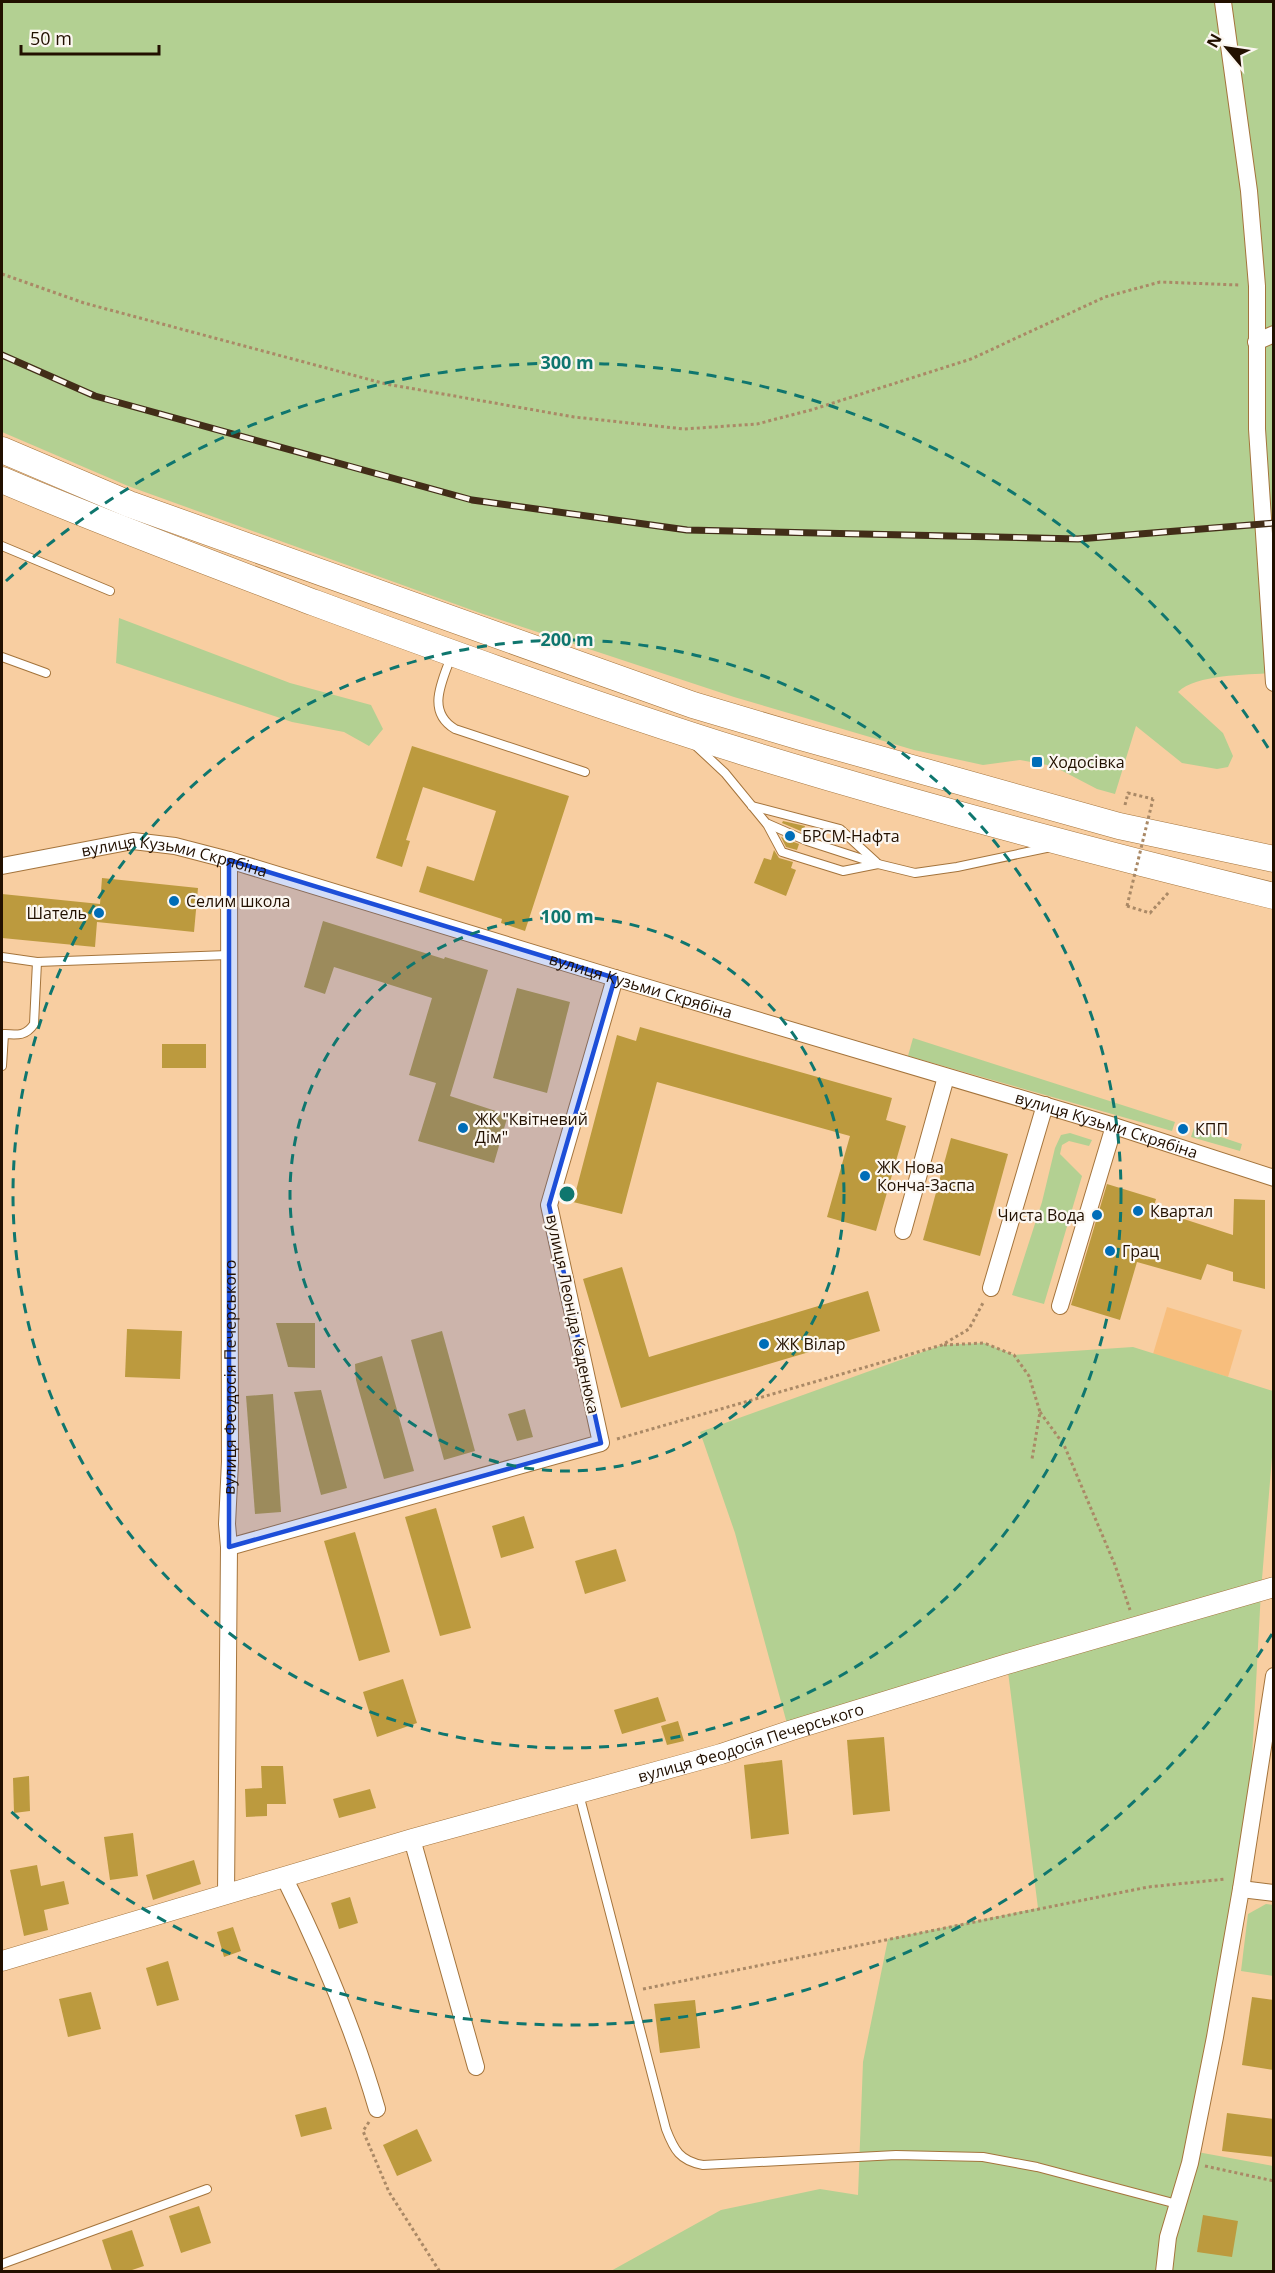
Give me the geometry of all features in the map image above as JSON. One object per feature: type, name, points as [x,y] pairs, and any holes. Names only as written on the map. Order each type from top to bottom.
[{"type":"main road","points":[[2,450],[129,504],[693,705],[1119,826],[1274,859]]},
{"type":"main road","points":[[2,480],[114,527],[452,654],[679,731],[1064,844],[1274,896]]},
{"type":"street","points":[[1223,2],[1249,191],[1257,286],[1257,429],[1274,683]]},
{"type":"street","points":[[1256,342],[1274,334]]},
{"type":"street","name":"вулиця Кузьми Скрябіна","points":[[2,866],[133,841],[175,846],[229,860],[615,978],[1045,1105],[1274,1178]]},
{"type":"street","name":"вулиця Феодосія Печерського","points":[[226,1895],[229,1547],[227,1524],[230,1462],[229,860]]},
{"type":"street","name":"вулиця Леоніда Каденюка","points":[[601,1443],[549,1205],[615,978]]},
{"type":"street","points":[[903,1231],[946,1077]]},
{"type":"street","points":[[991,1288],[1045,1105]]},
{"type":"street","points":[[1060,1306],[1114,1126]]},
{"type":"street","points":[[229,1547],[601,1443]]},
{"type":"street","name":"вулиця Феодосія Печерського","points":[[2,1962],[412,1839],[721,1754],[996,1667],[1135,1629],[1274,1587]]},
{"type":"street","points":[[1164,2271],[1168,2237],[1190,2163],[1241,1883],[1274,1676]]},
{"type":"street","points":[[412,1839],[476,2067]]},
{"type":"street","points":[[284,1877],[305,1919],[364,2066],[377,2109]]},
{"type":"street","points":[[1241,1883],[1274,1893]]},
{"type":"lane","points":[[2,546],[110,591]]},
{"type":"lane","points":[[452,654],[439,692],[440,716],[446,724],[585,772]]},
{"type":"lane","points":[[2,657],[46,673]]},
{"type":"lane","points":[[679,731],[725,772],[766,823],[782,852],[843,871],[878,864]]},
{"type":"lane","points":[[752,806],[840,829],[878,864]]},
{"type":"lane","points":[[766,823],[807,841],[878,864],[915,873],[1021,855],[1064,844]]},
{"type":"lane","points":[[2,957],[37,962],[228,956]]},
{"type":"lane","points":[[2,1066],[4,1034],[22,1035],[34,1024],[37,962]]},
{"type":"lane","points":[[578,1793],[666,2129],[673,2147],[681,2157],[691,2163],[703,2165],[896,2155],[982,2157],[1048,2170],[1177,2204]]},
{"type":"lane","points":[[2,2264],[207,2189]]},
{"type":"path","points":[[2,274],[84,303],[386,384],[574,417],[684,429],[757,424],[811,410],[971,359],[1105,297],[1160,282],[1257,286]]},
{"type":"path","points":[[1119,826],[1128,793],[1153,799],[1127,906],[1150,913],[1169,891]]},
{"type":"path","points":[[942,1346],[969,1329],[991,1288]]},
{"type":"path","points":[[601,1443],[942,1346],[984,1342],[1014,1355],[1029,1376],[1040,1412],[1064,1445],[1082,1485],[1115,1564],[1135,1629]]},
{"type":"path","points":[[1032,1459],[1040,1412]]},
{"type":"path","points":[[629,1991],[670,1985],[917,1932],[1148,1887],[1241,1883]]},
{"type":"path","points":[[377,2109],[363,2131],[389,2192],[440,2271]]},
{"type":"path","points":[[1190,2163],[1274,2181]]},
{"type":"highlighted area","points":[[229,860],[615,978],[549,1205],[601,1443],[229,1547]]},
{"type":"shaded area","points":[[1167,1307],[1242,1330],[1228,1377],[1153,1354]]},
{"type":"green space","points":[[2,2],[1273,2],[1273,673],[1210,679],[1186,686],[1178,692],[1223,733],[1233,756],[1228,767],[1217,769],[1182,763],[1136,726],[1115,794],[1097,789],[1053,766],[1020,760],[983,765],[914,750],[734,697],[480,613],[128,486],[2,432]]},
{"type":"green space","points":[[119,618],[290,683],[371,705],[383,729],[369,746],[344,732],[292,722],[116,663]]},
{"type":"green space","points":[[913,1038],[1175,1122],[1172,1131],[908,1056]]},
{"type":"green space","points":[[1194,1128],[1242,1144],[1240,1151],[1191,1137]]},
{"type":"green space","points":[[1070,1133],[1092,1140],[1089,1146],[1069,1141],[1062,1145],[1060,1154],[1082,1176],[1044,1304],[1012,1295],[1042,1202],[1055,1148],[1061,1135]]},
{"type":"green space","points":[[984,1343],[1014,1355],[1133,1347],[1273,1391],[1273,1445],[1261,1591],[1247,1850],[1192,2151],[1273,2166],[1273,2271],[609,2272],[721,2210],[820,2189],[858,2195],[863,2062],[888,1939],[1038,1908],[1007,1664],[789,1731],[735,1533],[700,1432],[942,1345]]},
{"type":"green space","points":[[1266,1904],[1273,1905],[1273,1976],[1241,1971],[1248,1914]]},
{"type":"building","points":[[412,746],[569,796],[525,931],[501,923],[502,919],[419,892],[427,866],[474,881],[496,811],[423,787],[406,840],[410,841],[402,867],[376,858]]},
{"type":"building","points":[[783,821],[805,826],[803,832],[782,823]]},
{"type":"building","points":[[781,837],[799,844],[797,850],[786,847]]},
{"type":"building","points":[[774,850],[779,858],[793,862],[791,868],[796,870],[786,896],[754,883],[764,858],[771,860]]},
{"type":"building","name":"Шатель","points":[[102,878],[198,888],[194,932],[97,922],[95,947],[2,938],[2,894],[100,904]]},
{"type":"building","points":[[323,921],[444,959],[445,957],[488,970],[450,1096],[508,1115],[494,1163],[418,1141],[436,1083],[409,1075],[432,998],[334,967],[325,994],[304,987]]},
{"type":"building","points":[[517,988],[570,1002],[547,1093],[493,1078]]},
{"type":"building","points":[[640,1027],[892,1098],[886,1120],[906,1126],[876,1231],[827,1217],[850,1136],[657,1082],[622,1214],[573,1202],[617,1035],[636,1041]]},
{"type":"building","points":[[162,1044],[206,1044],[206,1068],[162,1068]]},
{"type":"building","points":[[951,1138],[1008,1154],[980,1256],[923,1240]]},
{"type":"building","points":[[1107,1184],[1156,1199],[1153,1209],[1233,1235],[1234,1199],[1265,1200],[1265,1289],[1233,1281],[1233,1272],[1207,1264],[1201,1280],[1137,1262],[1120,1320],[1071,1305]]},
{"type":"building","name":"ЖК Вілар","points":[[622,1267],[649,1357],[868,1291],[880,1331],[621,1408],[583,1279]]},
{"type":"building","points":[[276,1323],[315,1323],[315,1368],[288,1367]]},
{"type":"building","points":[[127,1329],[182,1331],[180,1379],[125,1377]]},
{"type":"building","points":[[442,1331],[475,1451],[444,1460],[411,1340]]},
{"type":"building","points":[[382,1356],[414,1471],[384,1479],[356,1380],[355,1364]]},
{"type":"building","points":[[321,1390],[347,1488],[321,1495],[294,1392]]},
{"type":"building","points":[[273,1394],[281,1512],[255,1514],[246,1396]]},
{"type":"building","points":[[525,1409],[533,1437],[517,1441],[508,1414]]},
{"type":"building","points":[[436,1508],[471,1628],[440,1636],[405,1517]]},
{"type":"building","points":[[524,1516],[534,1548],[501,1558],[492,1526]]},
{"type":"building","points":[[355,1532],[390,1652],[359,1661],[324,1541]]},
{"type":"building","points":[[616,1549],[626,1581],[585,1594],[575,1561]]},
{"type":"building","points":[[403,1679],[417,1723],[377,1737],[363,1692]]},
{"type":"building","points":[[658,1697],[666,1721],[622,1734],[614,1710]]},
{"type":"building","points":[[678,1721],[684,1741],[667,1745],[661,1726]]},
{"type":"building","points":[[884,1737],[890,1811],[853,1815],[847,1740]]},
{"type":"building","points":[[782,1760],[789,1834],[751,1839],[744,1765]]},
{"type":"building","points":[[261,1766],[283,1766],[286,1804],[267,1804],[267,1816],[246,1817],[245,1789],[262,1788]]},
{"type":"building","points":[[29,1776],[30,1811],[14,1813],[13,1778]]},
{"type":"building","points":[[370,1789],[376,1808],[339,1818],[333,1799]]},
{"type":"building","points":[[133,1833],[138,1876],[110,1880],[104,1837]]},
{"type":"building","points":[[194,1860],[201,1884],[153,1900],[146,1875]]},
{"type":"building","points":[[37,1865],[41,1886],[64,1881],[69,1904],[44,1910],[48,1930],[24,1936],[10,1870]]},
{"type":"building","points":[[350,1897],[358,1923],[339,1929],[331,1903]]},
{"type":"building","points":[[233,1927],[241,1951],[224,1957],[217,1932]]},
{"type":"building","points":[[168,1961],[179,2000],[157,2006],[146,1968]]},
{"type":"building","points":[[91,1992],[101,2029],[68,2037],[59,1999]]},
{"type":"building","points":[[1252,1997],[1274,2000],[1274,2070],[1242,2065]]},
{"type":"building","points":[[695,2000],[700,2048],[660,2053],[654,2004]]},
{"type":"building","points":[[326,2107],[332,2129],[301,2137],[295,2115]]},
{"type":"building","points":[[1227,2113],[1274,2119],[1274,2157],[1222,2151]]},
{"type":"building","points":[[417,2129],[432,2161],[397,2176],[383,2145]]},
{"type":"building","points":[[199,2206],[211,2243],[181,2253],[169,2216]]},
{"type":"building","points":[[1203,2215],[1238,2221],[1232,2257],[1197,2252]]},
{"type":"building","points":[[132,2230],[144,2266],[129,2271],[112,2271],[102,2240]]},
{"type":"railway","points":[[2,355],[95,396],[472,500],[687,530],[1078,539],[1274,523]]},
{"type":"place","name":"Ходосівка","points":[[1037,762]]},
{"type":"place","name":"БРСМ-Нафта","points":[[790,836]]},
{"type":"place","name":"Селим школа","points":[[174,901]]},
{"type":"place","name":"Шатель","points":[[99,913]]},
{"type":"place","name":"ЖК \"Квітневий Дім\"","points":[[463,1128]]},
{"type":"place","name":"КПП","points":[[1183,1129]]},
{"type":"place","name":"ЖК Нова Конча-Заспа","points":[[865,1176]]},
{"type":"place","name":"Квартал","points":[[1138,1211]]},
{"type":"place","name":"Чиста Вода","points":[[1097,1215]]},
{"type":"place","name":"Грац","points":[[1110,1251]]},
{"type":"place","name":"ЖК Вілар","points":[[764,1344]]}]
